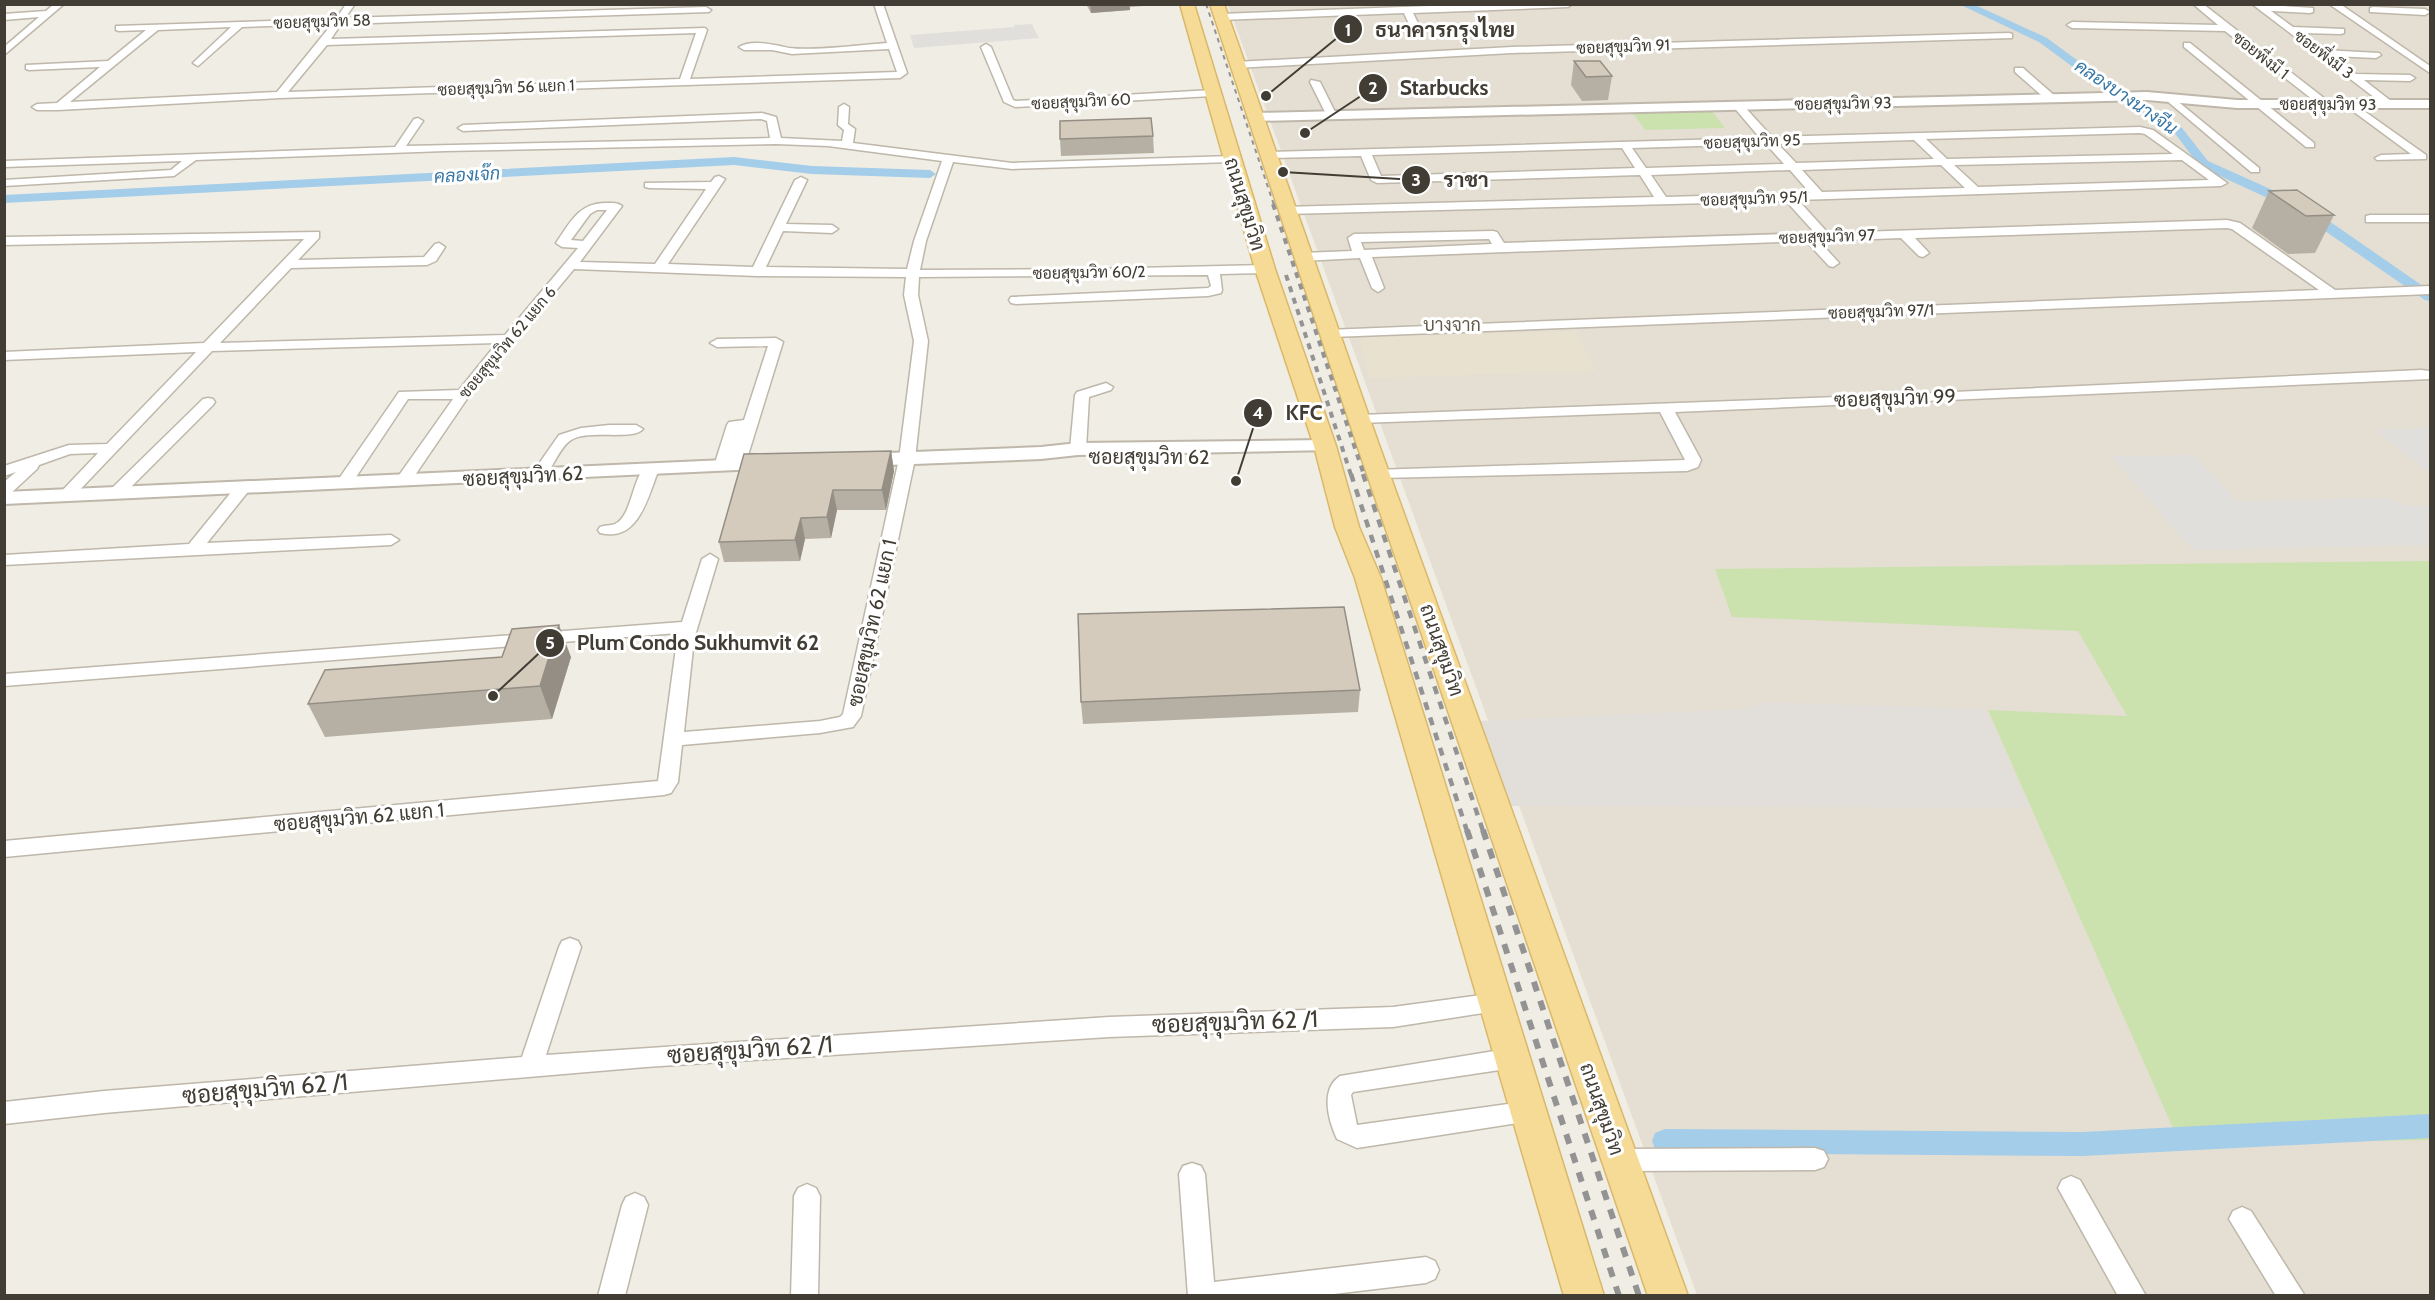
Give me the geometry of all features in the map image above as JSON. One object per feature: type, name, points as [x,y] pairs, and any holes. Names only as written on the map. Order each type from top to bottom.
[{"type":"main road","name":"ถนนสุขุมวิท","points":[[1187,4],[1265,269],[1327,452],[1347,526],[1368,578],[1584,1296]]},
{"type":"main road","name":"ถนนสุขุมวิท","points":[[1219,11],[1302,257],[1332,333],[1373,458],[1668,1296]]},
{"type":"main road","points":[[1327,452],[1373,458]]},
{"type":"street","points":[[4,52],[60,4]]},
{"type":"street","points":[[280,95],[324,42],[351,4]]},
{"type":"street","name":"ซอยสุขุมวิท 56 แยก 1","points":[[38,107],[280,95],[659,87],[684,82],[735,85],[895,76],[902,72],[878,4]]},
{"type":"street","points":[[1239,4],[1243,11],[1295,9]]},
{"type":"street","points":[[1219,11],[1364,8],[1407,10],[1421,7],[1568,4]]},
{"type":"street","name":"ซอยพึ่งมี 1","points":[[2197,4],[2325,104]]},
{"type":"street","points":[[2333,4],[2430,70]]},
{"type":"street","points":[[2413,4],[2428,14]]},
{"type":"street","points":[[2259,7],[2310,10]]},
{"type":"street","name":"ซอยพึ่งมี 3","points":[[2259,7],[2391,105]]},
{"type":"street","points":[[4,9],[25,8]]},
{"type":"street","name":"ซอยสุขุมวิท 58","points":[[119,28],[339,20],[400,15],[706,10]]},
{"type":"street","points":[[1407,10],[1418,33]]},
{"type":"street","points":[[2373,10],[2428,14]]},
{"type":"street","points":[[4,17],[48,14]]},
{"type":"street","points":[[198,63],[241,23]]},
{"type":"street","points":[[57,106],[157,26]]},
{"type":"street","points":[[2072,26],[2227,28]]},
{"type":"street","name":"ซอยสุขุมวิท 58","points":[[324,42],[702,30],[684,82]]},
{"type":"street","points":[[2290,30],[2341,32]]},
{"type":"street","points":[[13,32],[30,31]]},
{"type":"street","name":"ซอยสุขุมวิท 91","points":[[1236,65],[1524,49],[2009,36]]},
{"type":"street","points":[[2187,45],[2310,145]]},
{"type":"street","points":[[744,47],[771,47],[792,51],[891,46]]},
{"type":"street","name":"ซอยสุขุมวิท 60","points":[[986,47],[1009,102],[1015,104],[1212,93]]},
{"type":"street","points":[[2322,53],[2376,55]]},
{"type":"street","points":[[29,68],[110,64]]},
{"type":"street","points":[[2019,70],[2051,98]]},
{"type":"street","points":[[2354,77],[2410,78]]},
{"type":"street","points":[[1315,82],[1331,114]]},
{"type":"street","name":"ซอยสุขุมวิท 93","points":[[1255,117],[2147,96],[2215,103],[2430,104]]},
{"type":"street","points":[[2170,98],[2255,170]]},
{"type":"street","points":[[2350,104],[2422,156],[2381,158]]},
{"type":"street","points":[[1737,105],[1819,196]]},
{"type":"street","points":[[844,107],[843,125],[850,129],[848,145]]},
{"type":"street","points":[[463,128],[762,116],[772,119],[776,141]]},
{"type":"street","points":[[445,148],[470,117]]},
{"type":"street","points":[[398,150],[418,121]]},
{"type":"street","name":"ซอยสุขุมวิท 95","points":[[1267,154],[1365,152],[1522,161],[1625,145],[2140,130],[2149,132],[2221,183]]},
{"type":"street","points":[[1916,136],[1975,191]]},
{"type":"street","points":[[4,164],[445,148],[776,141],[848,145],[1012,166],[1232,159]]},
{"type":"street","points":[[1625,145],[1663,201]]},
{"type":"street","points":[[1365,152],[1377,180],[1522,161],[1642,171],[1942,162],[2185,158]]},
{"type":"street","points":[[907,459],[921,341],[911,295],[914,273],[920,241],[949,158]]},
{"type":"street","points":[[4,183],[174,173],[191,159]]},
{"type":"street","points":[[757,272],[801,180]]},
{"type":"street","points":[[649,185],[717,182],[659,268]]},
{"type":"street","name":"ซอยสุขุมวิท 95/1","points":[[1287,210],[1789,198],[2221,183]]},
{"type":"street","points":[[1789,198],[1824,236]]},
{"type":"street","name":"ซอยสุขุมวิท 62 แยก 6","points":[[403,481],[463,394],[571,265],[616,206],[595,207],[586,211],[562,243],[586,245]]},
{"type":"street","points":[[2370,219],[2430,219]]},
{"type":"street","name":"ซอยสุขุมวิท 97","points":[[1302,257],[1500,247],[2232,225],[2331,293]]},
{"type":"street","points":[[778,227],[832,229]]},
{"type":"street","points":[[1904,234],[1923,253]]},
{"type":"street","points":[[4,241],[315,235],[67,495]]},
{"type":"street","points":[[1378,288],[1354,238],[1493,235],[1500,247]]},
{"type":"street","points":[[1809,237],[1833,262]]},
{"type":"street","points":[[287,264],[427,261],[432,258],[439,247]]},
{"type":"street","name":"ซอยสุขุมวิท 60/2","points":[[571,265],[757,272],[914,273],[1265,269]]},
{"type":"street","points":[[1016,300],[1208,292],[1216,290],[1217,286],[1213,271]]},
{"type":"street","name":"ซอยสุขุมวิท 97/1","points":[[1332,333],[2430,290]]},
{"type":"street","points":[[4,356],[206,347],[509,339]]},
{"type":"street","points":[[717,343],[776,342],[750,424],[729,465]]},
{"type":"street","name":"ซอยสุขุมวิท 99","points":[[1360,419],[2430,375]]},
{"type":"street","points":[[1078,449],[1082,395],[1106,387]]},
{"type":"street","points":[[344,483],[404,395],[463,394]]},
{"type":"street","points":[[116,492],[165,447],[208,402]]},
{"type":"street","points":[[1373,458],[1693,464],[1665,407]]},
{"type":"street","points":[[539,475],[564,438],[570,435],[587,431],[636,429]]},
{"type":"street","points":[[4,471],[35,463],[69,450],[110,448]]},
{"type":"street","name":"ซอยสุขุมวิท 62","points":[[839,461],[1041,453],[1078,449],[1327,452]]},
{"type":"street","name":"ซอยสุขุมวิท 62","points":[[1041,453],[1076,458],[1327,452]]},
{"type":"street","name":"ซอยสุขุมวิท 62 แยก 1","points":[[673,740],[829,726],[846,722],[852,716],[907,459]]},
{"type":"street","points":[[4,491],[35,463]]},
{"type":"street","name":"ซอยสุขุมวิท 62","points":[[4,498],[794,463]]},
{"type":"street","points":[[606,530],[620,528],[631,518],[651,469]]},
{"type":"street","points":[[194,549],[243,488]]},
{"type":"street","points":[[4,560],[391,540]]},
{"type":"street","name":"ซอยสุขุมวิท 62 แยก 1","points":[[4,849],[664,788],[668,782],[685,639],[710,559]]},
{"type":"street","points":[[4,680],[689,627]]},
{"type":"street","points":[[531,1066],[570,947]]},
{"type":"street","name":"ซอยสุขุมวิท 62 /1","points":[[4,1113],[531,1066],[1109,1027],[1393,1017],[1496,1002]]},
{"type":"street","points":[[1513,1058],[1348,1083],[1341,1088],[1339,1095],[1346,1131],[1357,1137],[1529,1112]]},
{"type":"street","points":[[1620,1160],[1815,1159]]},
{"type":"street","points":[[1192,1174],[1202,1296],[1426,1270]]},
{"type":"street","points":[[2071,1188],[2133,1296]]},
{"type":"street","points":[[804,1296],[807,1196]]},
{"type":"street","points":[[611,1296],[635,1205]]},
{"type":"street","points":[[2242,1219],[2292,1296]]},
{"type":"shaded area","points":[[1228,5],[2430,5],[2430,1295],[1697,1295]]},
{"type":"shaded area","points":[[1032,24],[1039,38],[914,48],[910,35],[1014,27],[1014,25]]},
{"type":"shaded area","points":[[1575,331],[1595,371],[1370,378],[1359,338]]},
{"type":"shaded area","points":[[2430,428],[2430,474],[2376,430]]},
{"type":"shaded area","points":[[2193,455],[2237,501],[2389,498],[2397,503],[2412,506],[2430,505],[2430,545],[2193,550],[2111,456]]},
{"type":"shaded area","points":[[1766,702],[1985,709],[2030,808],[1508,806],[1479,721],[1743,709]]},
{"type":"green space","points":[[1709,107],[1725,128],[1645,130],[1630,109]]},
{"type":"green space","points":[[2430,561],[2430,1140],[2180,1144],[1988,710],[2127,716],[2078,631],[1732,617],[1715,569]]},
{"type":"building","points":[[1574,61],[1600,61],[1612,76],[1586,77]]},
{"type":"building","points":[[1151,118],[1153,136],[1060,139],[1060,121]]},
{"type":"building","points":[[2297,190],[2334,215],[2306,216],[2269,191]]},
{"type":"building","points":[[891,451],[882,490],[833,490],[827,517],[801,518],[795,540],[719,542],[744,454]]},
{"type":"building","points":[[1344,607],[1360,690],[1081,702],[1078,614]]},
{"type":"building","points":[[559,625],[540,686],[308,704],[325,670],[502,657],[512,629]]},
{"type":"waterway","name":"คลองบางนางจีน","points":[[1964,4],[2043,40],[2104,85],[2178,130],[2204,164],[2301,208],[2430,297]]},
{"type":"waterway","name":"คลองเจ๊ก","points":[[4,199],[734,161],[812,170],[930,174]]},
{"type":"waterway","points":[[1665,1141],[2083,1144],[2430,1126]]},
{"type":"railway","points":[[1206,4],[1274,205]]},
{"type":"railway","points":[[1273,204],[1364,475]]},
{"type":"railway","points":[[1286,275],[1351,475]]},
{"type":"railway","points":[[1351,474],[1467,831]]},
{"type":"railway","points":[[1363,474],[1483,831]]},
{"type":"railway","points":[[1467,830],[1619,1296]]},
{"type":"railway","points":[[1483,830],[1639,1296]]},
{"type":"place","name":"ธนาคารกรุงไทย","points":[[1266,96]]},
{"type":"place","name":"Starbucks","points":[[1305,133]]},
{"type":"place","name":"ราชา","points":[[1283,172]]},
{"type":"place","name":"KFC","points":[[1236,481]]},
{"type":"place","name":"Plum Condo Sukhumvit 62","points":[[493,696]]},
{"type":"district","name":"บางจาก","points":[[1452,325]]}]
